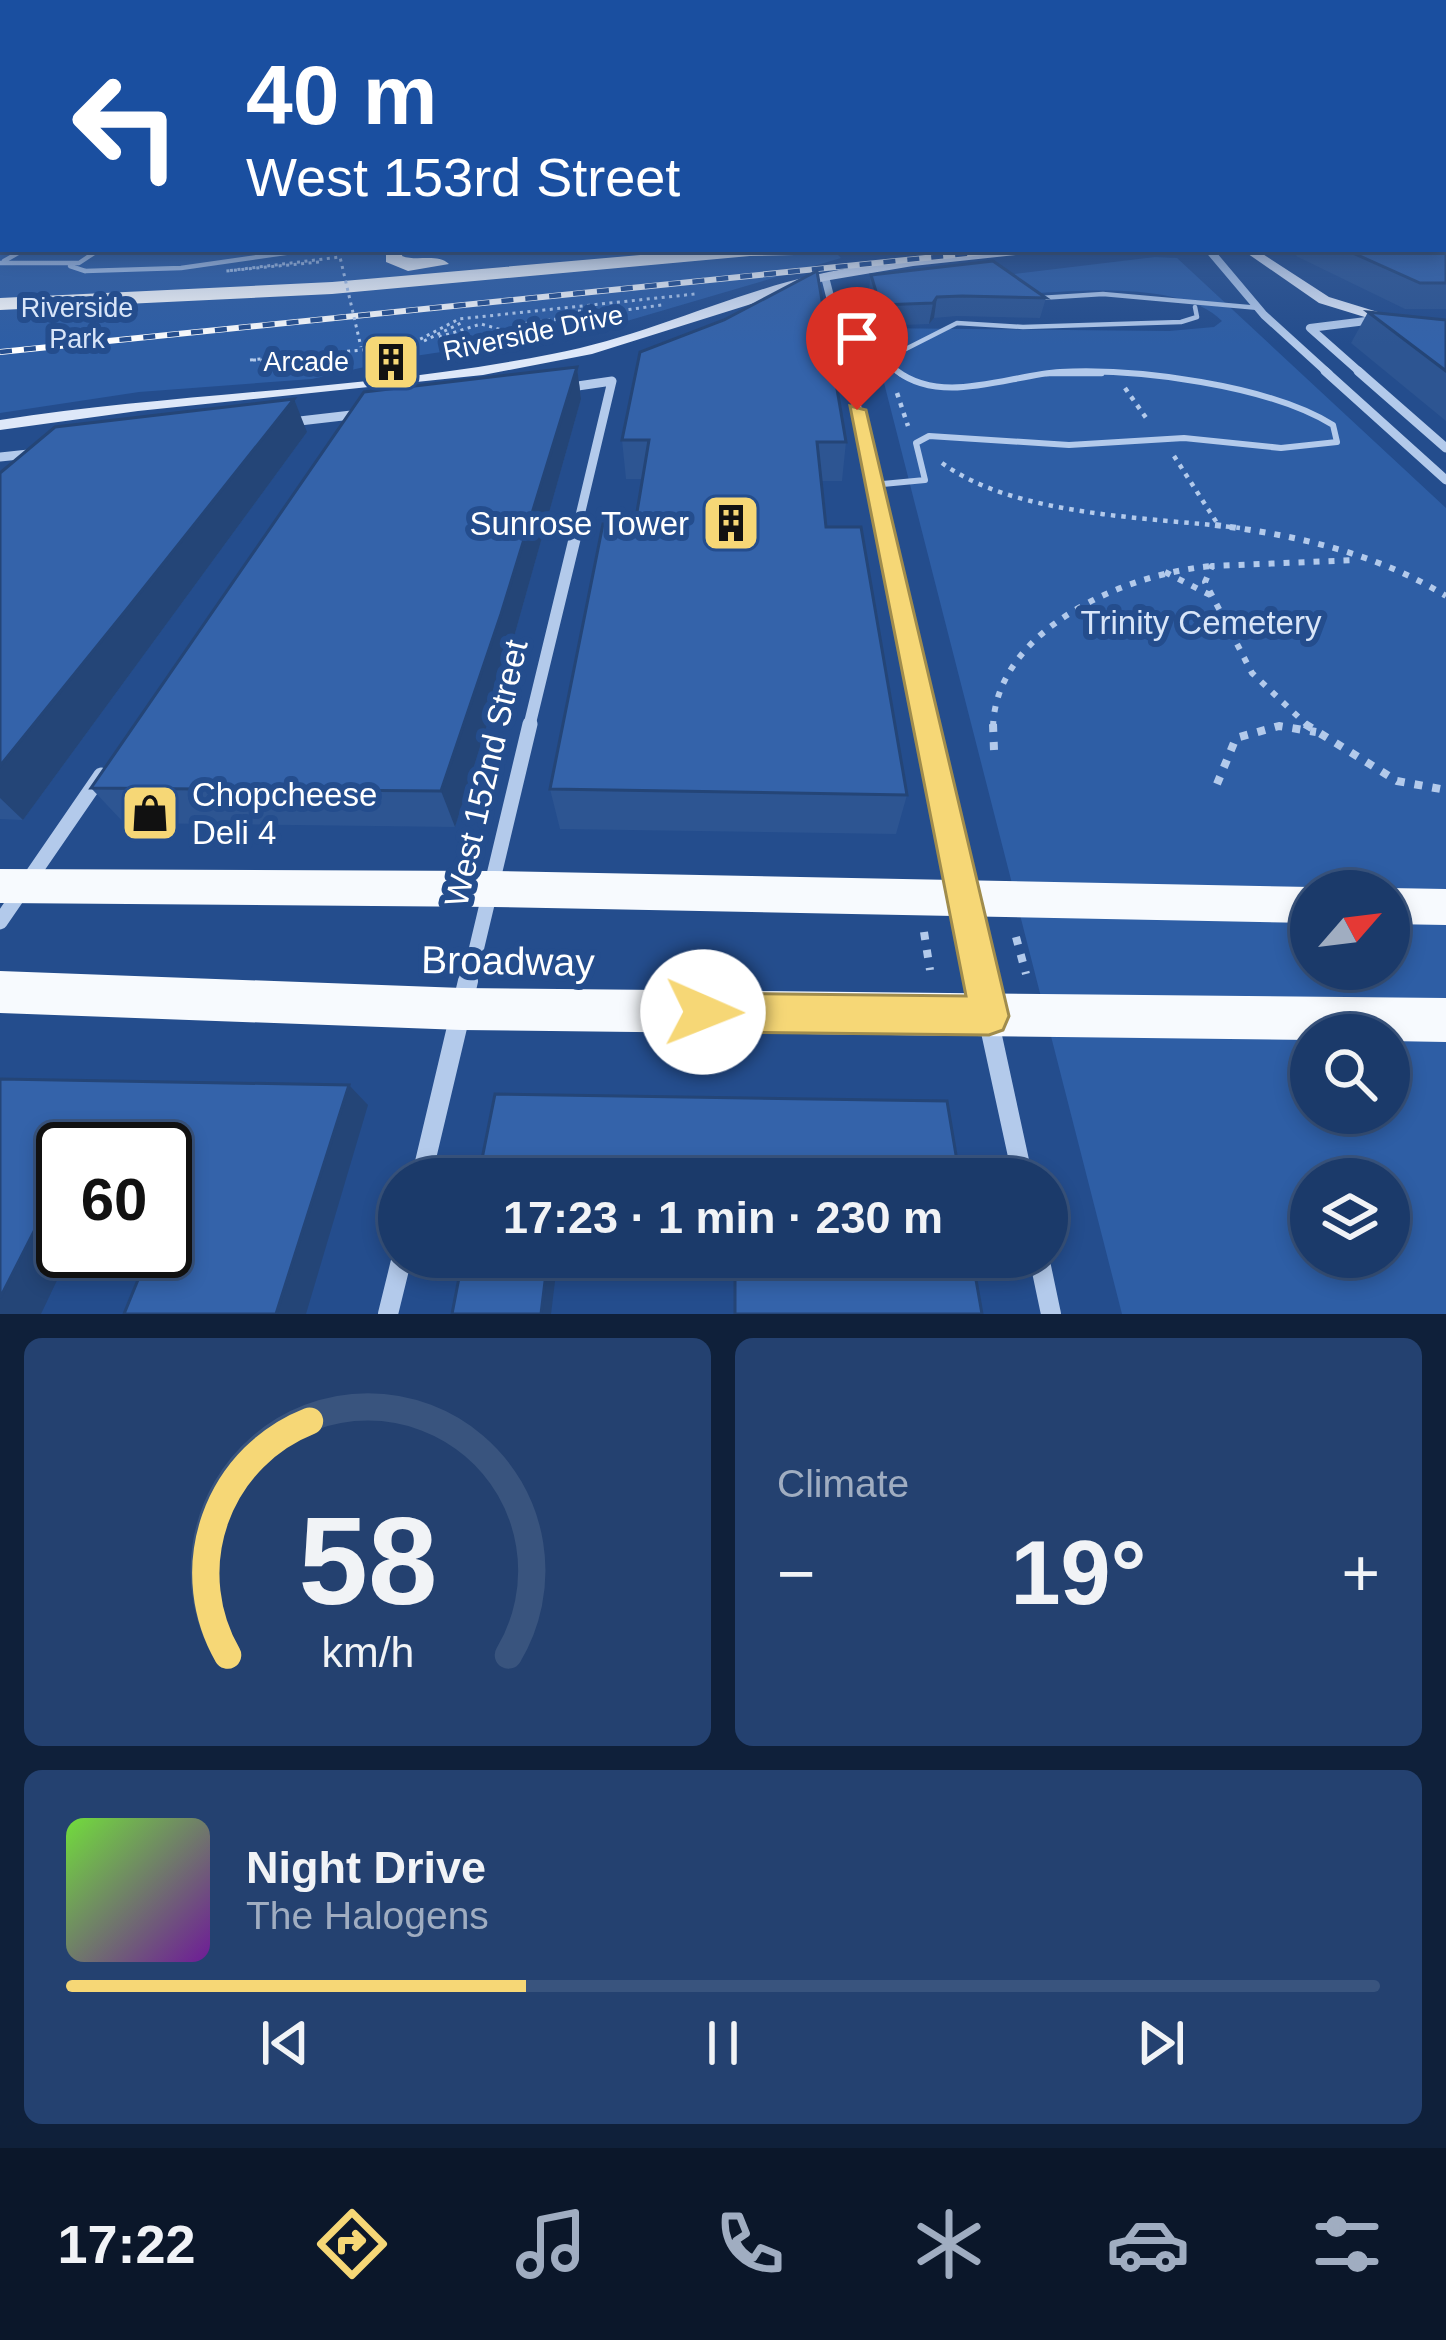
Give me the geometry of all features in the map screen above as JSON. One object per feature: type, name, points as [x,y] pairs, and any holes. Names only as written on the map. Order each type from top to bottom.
[{"type":"highway","points":[[394,252],[392,258],[408,265],[575,258]]},
{"type":"highway","points":[[0,292],[204,285],[638,252]]},
{"type":"highway","points":[[0,304],[332,288],[736,252]]},
{"type":"highway","points":[[204,285],[329,272],[370,257]]},
{"type":"main road","name":"Riverside Drive","points":[[0,424],[139,403],[487,370],[589,352],[724,303],[824,277],[1041,252]]},
{"type":"main road","points":[[1251,252],[1312,295],[1374,320],[1446,338]]},
{"type":"main road","points":[[1274,252],[1363,305],[1446,322]]},
{"type":"main road","name":"Broadway","points":[[12,886],[494,889],[1290,905]]},
{"type":"main road","points":[[1410,906],[1446,907]]},
{"type":"main road","name":"Broadway","points":[[0,992],[462,1009],[1446,1020]]},
{"type":"street","points":[[1211,252],[1259,308],[1446,479]]},
{"type":"street","points":[[824,277],[832,291],[1019,1158]]},
{"type":"street","points":[[1374,320],[1310,328],[1446,448]]},
{"type":"street","name":"Riverside Drive","points":[[546,390],[612,381]]},
{"type":"street","name":"West 152nd Street","points":[[426,1158],[612,381]]},
{"type":"street","points":[[267,425],[344,421],[370,413]]},
{"type":"street","points":[[0,457],[53,451],[28,473]]},
{"type":"street","points":[[0,922],[12,886],[113,758]]},
{"type":"street","points":[[388,1314],[397,1278]]},
{"type":"street","points":[[1043,1278],[1051,1314]]},
{"type":"lane","points":[[1,263],[79,263],[96,252]]},
{"type":"lane","points":[[69,264],[85,271],[181,268],[281,252]]},
{"type":"lane","points":[[1040,298],[1103,294],[1195,307],[1259,308]]},
{"type":"lane","points":[[872,485],[921,483],[917,440],[935,436],[953,441],[1101,446],[1184,438],[1281,448],[1337,442],[1339,434],[1322,415],[1299,404],[1084,372],[1038,374],[993,386],[935,385],[907,378],[886,359],[957,322],[1023,327],[1060,322],[1181,322],[1197,317],[1195,307]]},
{"type":"path","points":[[319,262],[226,271],[340,257],[361,347]]},
{"type":"path","points":[[423,342],[428,331],[459,319],[703,293],[724,303]]},
{"type":"path","points":[[439,337],[460,322],[605,308],[515,326],[667,304],[689,309],[724,303]]},
{"type":"path","points":[[871,308],[887,306]]},
{"type":"path","points":[[320,362],[250,360],[423,342],[489,324],[506,331],[500,346]]},
{"type":"path","points":[[953,441],[942,450],[941,462],[959,479],[988,491],[1255,530],[1366,560],[1446,596]]},
{"type":"path","points":[[994,750],[993,712],[1022,656],[1100,597],[1161,571],[1366,560]]},
{"type":"path","points":[[1212,566],[1205,582],[1220,602],[1249,670],[1320,732],[1386,779],[1417,791],[1446,790]]},
{"type":"path","points":[[1161,571],[1202,587],[1220,602]]},
{"type":"path","points":[[1217,784],[1236,738],[1279,726],[1320,732]]},
{"type":"path","points":[[924,932],[930,970]]},
{"type":"path","points":[[1016,937],[1026,974]]},
{"type":"green space","name":"Riverside Park","points":[[0,252],[835,252],[841,258],[603,328],[408,357],[312,379],[139,392],[0,413]]},
{"type":"green space","name":"Trinity Cemetery","points":[[1177,258],[1446,508],[1446,1314],[1122,1314],[870,328],[1169,331],[1214,327],[1222,321],[1202,307],[1145,293],[1077,291],[988,297],[973,279]]},
{"type":"building","points":[[1351,252],[1446,252],[1446,283],[1420,283]]},
{"type":"building","points":[[993,261],[1046,298],[937,297],[933,303],[880,305],[871,275]]},
{"type":"building","points":[[817,271],[846,442],[817,442],[826,527],[861,527],[907,795],[550,789],[603,524],[635,524],[649,440],[622,440],[640,352],[724,320]]},
{"type":"building","points":[[1368,312],[1446,320],[1446,371]]},
{"type":"building","points":[[577,367],[441,791],[91,788],[364,392]]},
{"type":"building","points":[[294,399],[0,766],[0,473],[55,427]]},
{"type":"building","points":[[0,1079],[349,1085],[276,1314],[124,1314],[139,1278],[192,1278],[192,1122],[36,1122],[36,1228],[0,1298]]},
{"type":"building","points":[[495,1094],[947,1101],[956,1158],[482,1158]]},
{"type":"building","points":[[459,1278],[545,1278],[541,1314],[452,1314]]},
{"type":"building","points":[[735,1278],[976,1278],[982,1314],[735,1314]]},
{"type":"railway","points":[[0,352],[984,252]]},
{"type":"place","name":"Arcade","points":[[391,362]]},
{"type":"place","name":"Sunrose Tower","points":[[731,523]]},
{"type":"place","name":"Chopcheese Deli 4","points":[[150,813]]},
{"type":"route","points":[[703,1012],[989,1016],[857,410]]}]
